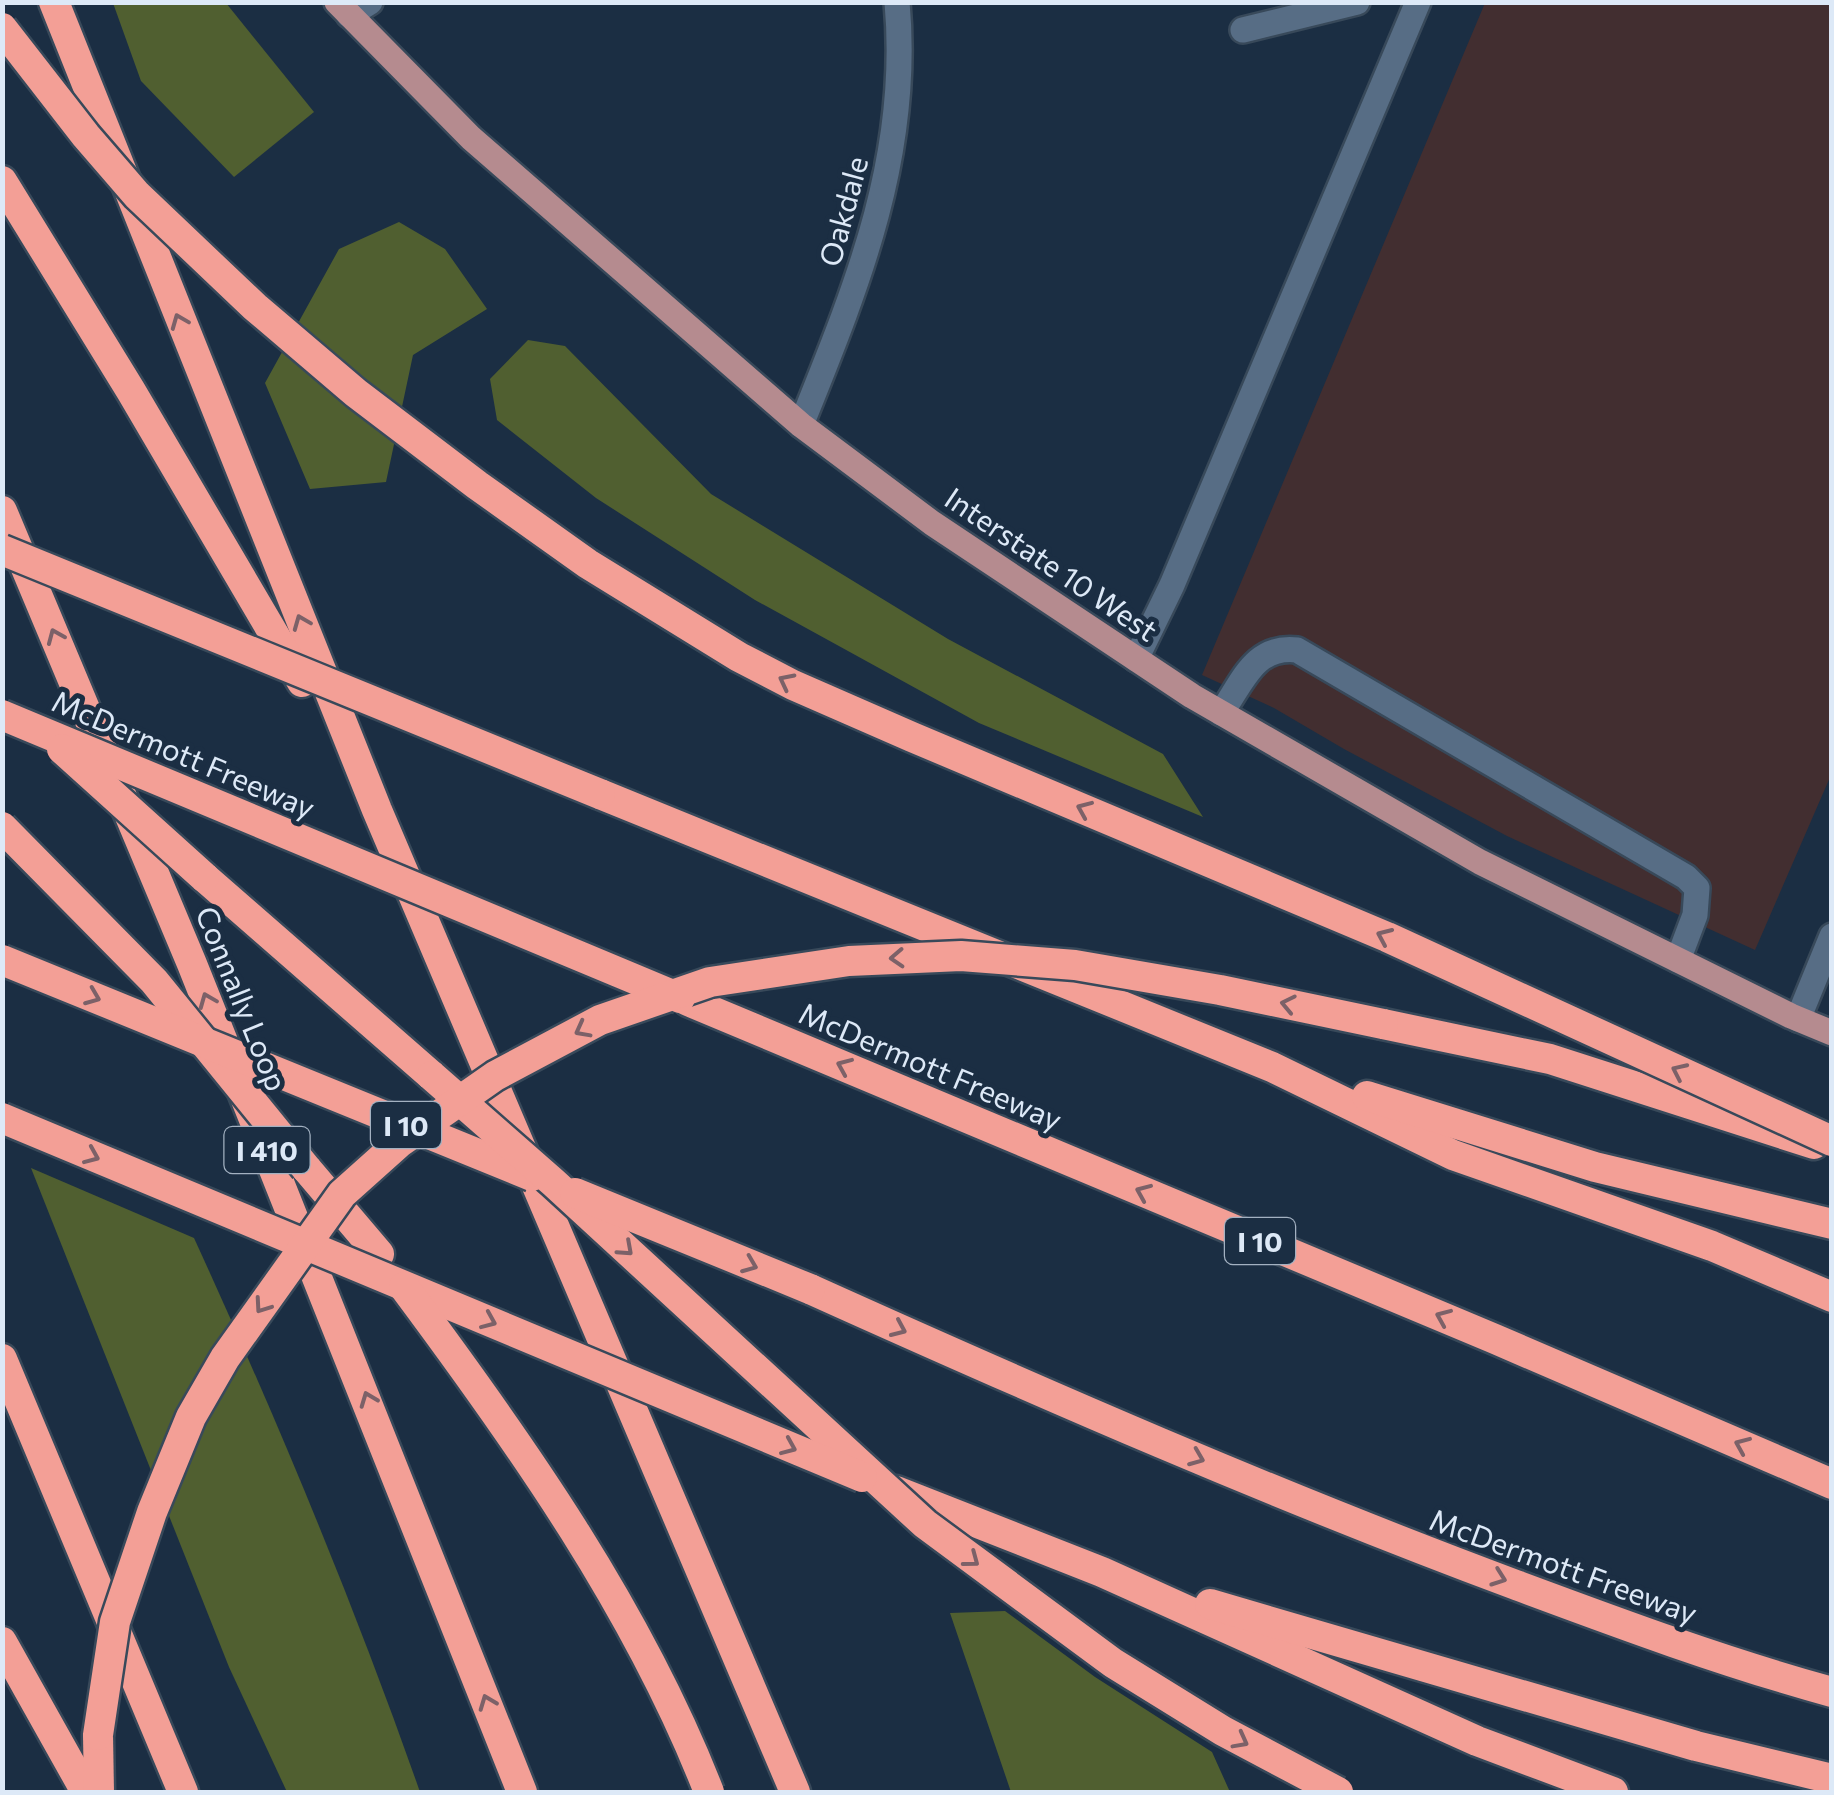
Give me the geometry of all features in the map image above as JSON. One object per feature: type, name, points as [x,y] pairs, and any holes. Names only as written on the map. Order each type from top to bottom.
[{"type":"highway","points":[[54,2],[377,810],[795,1792]]},
{"type":"highway","points":[[2,28],[137,195],[255,307],[356,393],[492,496],[588,564],[739,657],[912,737],[1387,937],[1832,1141]]},
{"type":"highway","points":[[2,181],[131,391],[377,810]]},
{"type":"highway","name":"Connally Loop","points":[[2,512],[236,1074],[522,1792]]},
{"type":"highway","points":[[2,550],[1272,1067],[1453,1155],[1712,1246],[1832,1297]]},
{"type":"highway","points":[[2,695],[568,1196],[924,1524],[1113,1663],[1223,1731],[1338,1792]]},
{"type":"highway","name":"McDermott Freeway","points":[[2,715],[1495,1339],[1832,1484]]},
{"type":"highway","points":[[2,827],[154,981],[379,1254],[461,1364],[558,1508],[635,1636],[693,1750],[709,1792]]},
{"type":"highway","points":[[100,1792],[98,1735],[115,1622],[152,1512],[191,1417],[225,1358],[342,1194],[399,1142],[495,1076],[600,1020],[710,982],[849,960],[961,956],[1075,965],[1220,990],[1550,1059],[1832,1150]]},
{"type":"highway","name":"McDermott Freeway","points":[[2,960],[810,1289],[1062,1402],[1418,1548],[1734,1666],[1832,1692]]},
{"type":"highway","points":[[1272,1067],[1594,1167],[1832,1224]]},
{"type":"highway","points":[[2,1118],[896,1491],[1102,1572],[1477,1741],[1613,1792]]},
{"type":"highway","points":[[2,1359],[183,1792]]},
{"type":"highway","points":[[1102,1572],[1696,1746],[1832,1779]]},
{"type":"highway","points":[[705,1584],[774,1792]]},
{"type":"highway","points":[[2,1642],[86,1792]]},
{"type":"main road","name":"Interstate 10 West","points":[[352,7],[471,138],[801,425],[932,523],[1221,713],[1480,862],[1832,1033]]},
{"type":"street","name":"Oakdale","points":[[801,425],[874,234],[898,97],[896,2]]},
{"type":"street","points":[[1243,30],[1358,2]]},
{"type":"street","points":[[1136,659],[1172,584],[1418,2]]},
{"type":"street","points":[[1221,713],[1260,656],[1278,648],[1297,650],[1686,877],[1697,888],[1695,915],[1678,960]]},
{"type":"street","points":[[1798,1019],[1831,940]]},
{"type":"shaded area","points":[[1485,3],[1831,3],[1831,775],[1755,950],[1507,836],[1274,708],[1202,675]]},
{"type":"green space","points":[[113,3],[226,3],[314,112],[234,177],[141,81]]},
{"type":"green space","points":[[399,222],[445,249],[487,309],[413,355],[386,482],[310,489],[265,383],[339,249]]},
{"type":"green space","points":[[528,340],[565,346],[711,494],[948,639],[1163,754],[1203,817],[979,723],[755,600],[596,498],[497,420],[490,379]]},
{"type":"green space","points":[[31,1168],[194,1238],[313,1512],[420,1792],[287,1792],[229,1667]]},
{"type":"green space","points":[[1005,1611],[1095,1677],[1212,1752],[1230,1792],[1011,1792],[950,1613]]}]
